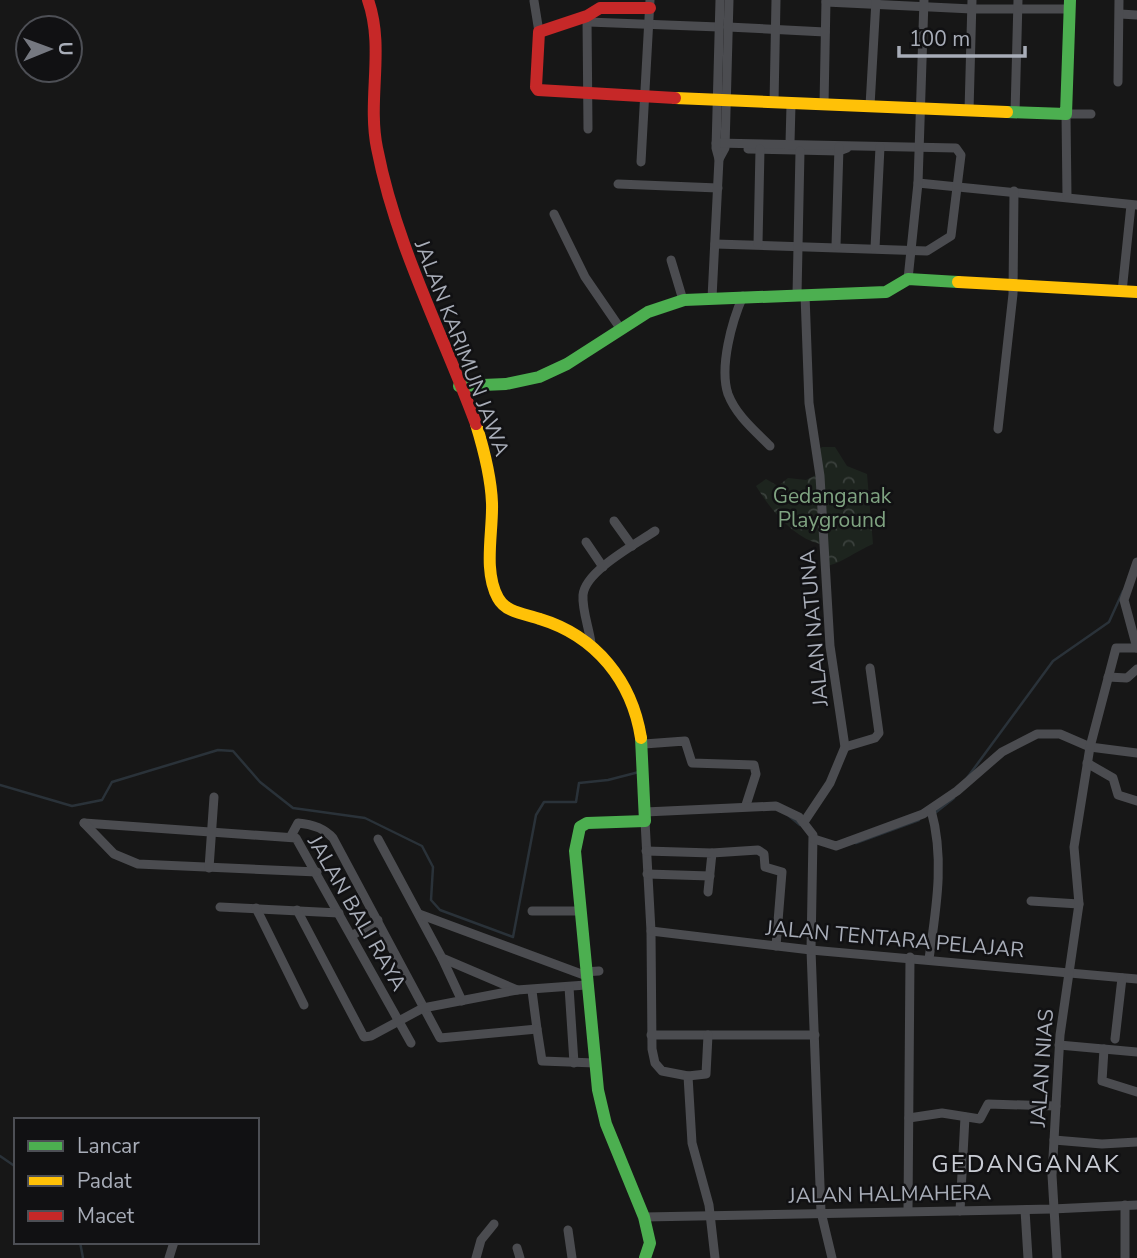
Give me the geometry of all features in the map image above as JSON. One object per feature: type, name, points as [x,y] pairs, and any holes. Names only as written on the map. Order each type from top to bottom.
[{"type":"street","name":"JALAN KARIMUN JAWA","points":[[368,0],[375,28],[371,99],[376,145],[398,233],[482,444],[492,500],[493,579],[497,597],[504,606],[568,629],[592,643],[622,682],[639,720],[644,744],[648,815],[646,851],[651,932],[653,1057],[658,1068],[688,1076]]},
{"type":"street","points":[[712,298],[721,146],[723,27],[720,0]]},
{"type":"street","points":[[723,27],[729,0]]},
{"type":"street","points":[[774,103],[776,0]]},
{"type":"street","points":[[1118,82],[1119,0]]},
{"type":"street","points":[[534,1],[539,32],[535,81],[538,90],[791,105],[1091,114]]},
{"type":"street","points":[[824,105],[826,1],[1070,4],[1066,114],[1067,197]]},
{"type":"street","points":[[870,106],[876,2]]},
{"type":"street","points":[[908,279],[918,183],[924,2]]},
{"type":"street","points":[[588,130],[587,19],[598,4],[650,4],[641,162]]},
{"type":"street","points":[[969,111],[972,4]]},
{"type":"street","points":[[1016,113],[1018,5]]},
{"type":"street","points":[[1120,14],[1137,15]]},
{"type":"street","points":[[539,32],[587,19],[649,26],[825,32]]},
{"type":"street","points":[[790,143],[791,105]]},
{"type":"street","points":[[721,146],[790,143],[841,148]]},
{"type":"street","points":[[721,146],[800,151],[880,147],[958,149],[960,186],[951,236],[910,264]]},
{"type":"street","points":[[875,248],[880,147]]},
{"type":"street","points":[[836,246],[841,148]]},
{"type":"street","points":[[758,244],[760,149]]},
{"type":"street","name":"JALAN NATUNA","points":[[800,151],[797,246],[810,403],[820,476],[830,646],[845,747]]},
{"type":"street","points":[[918,183],[1134,205],[1122,292]]},
{"type":"street","points":[[618,184],[718,188]]},
{"type":"street","points":[[998,429],[1013,286],[1014,191]]},
{"type":"street","points":[[554,214],[585,277],[620,328]]},
{"type":"street","points":[[715,244],[927,251]]},
{"type":"street","points":[[671,260],[683,300]]},
{"type":"street","points":[[459,386],[517,383],[550,373],[654,309],[683,300],[886,292],[908,279],[1013,286],[1039,284],[1137,292]]},
{"type":"street","points":[[744,296],[734,318],[729,341],[726,385],[738,413],[770,446]]},
{"type":"street","points":[[614,521],[632,546]]},
{"type":"street","points":[[592,643],[583,595],[590,580],[603,567],[654,531]]},
{"type":"street","points":[[586,542],[603,567]]},
{"type":"street","name":"JALAN NIAS","points":[[1057,1258],[1052,1209],[1054,1140],[1059,1045],[1079,904],[1074,847],[1090,747],[1117,646],[1137,648],[1124,600],[1137,562]]},
{"type":"street","points":[[804,822],[836,773],[845,747],[875,738],[879,733],[870,668]]},
{"type":"street","points":[[1108,677],[1127,678],[1137,669]]},
{"type":"street","points":[[814,843],[836,846],[931,810],[1002,752],[1037,734],[1060,734],[1090,747],[1137,753]]},
{"type":"street","points":[[644,744],[685,741],[689,761],[693,764],[754,765],[756,774],[746,805]]},
{"type":"street","points":[[1087,763],[1113,778],[1118,795],[1137,801]]},
{"type":"street","points":[[214,797],[209,868],[317,872]]},
{"type":"street","points":[[647,1257],[650,1243],[644,1217],[601,1111],[578,911],[575,850],[580,827],[595,822],[746,805],[783,807],[804,822],[814,843],[811,950],[821,1212],[832,1258]]},
{"type":"street","points":[[929,959],[938,894],[938,851],[931,810]]},
{"type":"street","name":"JALAN BALI RAYA","points":[[209,868],[125,860],[85,823],[291,836],[301,844],[411,1043]]},
{"type":"street","points":[[291,836],[299,823],[327,831],[378,920],[435,1032],[445,1039],[537,1030]]},
{"type":"street","points":[[378,839],[462,1001]]},
{"type":"street","points":[[646,851],[712,853],[758,850],[764,854],[765,867],[782,872],[776,946]]},
{"type":"street","points":[[708,892],[712,853]]},
{"type":"street","points":[[647,874],[710,876]]},
{"type":"street","points":[[1031,901],[1079,904]]},
{"type":"street","points":[[220,907],[339,913]]},
{"type":"street","points":[[257,908],[304,1004]]},
{"type":"street","points":[[297,910],[362,1035],[371,1036],[423,1008],[517,990],[569,987],[599,971]]},
{"type":"street","points":[[532,911],[578,911]]},
{"type":"street","points":[[419,914],[585,978]]},
{"type":"street","points":[[353,935],[378,920]]},
{"type":"street","name":"JALAN TENTARA PELAJAR","points":[[651,932],[811,950],[1137,979]]},
{"type":"street","points":[[908,1211],[910,957]]},
{"type":"street","points":[[442,958],[517,990]]},
{"type":"street","points":[[1115,1038],[1122,978]]},
{"type":"street","points":[[569,987],[575,1063]]},
{"type":"street","points":[[532,991],[542,1061],[595,1063]]},
{"type":"street","points":[[651,1035],[816,1035]]},
{"type":"street","points":[[708,1035],[706,1074],[688,1076],[694,1154],[711,1216],[715,1258]]},
{"type":"street","points":[[1059,1045],[1137,1052]]},
{"type":"street","points":[[1104,1049],[1102,1081],[1137,1092]]},
{"type":"street","points":[[909,1118],[942,1113],[981,1119],[988,1104],[1056,1106]]},
{"type":"street","points":[[960,1211],[965,1117]]},
{"type":"street","points":[[1054,1140],[1102,1144],[1137,1142]]},
{"type":"street","points":[[1125,1205],[1125,1258]]},
{"type":"street","name":"JALAN HALMAHERA","points":[[644,1217],[1025,1210],[1137,1205]]},
{"type":"street","points":[[1025,1210],[1028,1258]]},
{"type":"street","points":[[476,1258],[481,1240],[494,1224]]},
{"type":"street","points":[[568,1230],[572,1258]]},
{"type":"green space","name":"Gedanganak Playground","points":[[822,447],[835,447],[847,466],[867,474],[873,544],[840,561],[821,567],[820,544],[791,529],[775,513],[756,486],[766,479],[778,486],[788,478],[806,480],[816,475],[814,454]]},
{"type":"waterway","points":[[967,778],[1053,661],[1109,622],[1123,591]]},
{"type":"waterway","points":[[0,785],[72,806],[102,800],[112,782],[218,750],[233,751],[260,782],[293,808],[365,818],[422,846],[433,867],[431,900],[440,910],[513,937],[536,815],[544,802],[576,802],[579,783],[608,780],[639,772]]},
{"type":"waterway","points":[[935,813],[954,798]]},
{"type":"waterway","points":[[789,816],[800,825]]},
{"type":"waterway","points":[[856,843],[919,820]]},
{"type":"waterway","points":[[0,1156],[14,1166]]},
{"type":"waterway","points":[[80,1244],[83,1258]]},
{"type":"traffic: fast","points":[[1007,112],[1066,114],[1070,0]]},
{"type":"traffic: fast","points":[[459,386],[506,384],[539,377],[567,364],[648,312],[684,300],[886,292],[908,279],[958,282]]},
{"type":"traffic: fast","points":[[641,738],[645,821],[587,823],[580,827],[575,851],[598,1090],[606,1124],[644,1217],[650,1243],[645,1258]]},
{"type":"traffic: slow","points":[[675,98],[1007,112]]},
{"type":"traffic: slow","points":[[958,282],[1137,292]]},
{"type":"traffic: slow","points":[[476,424],[490,483],[490,564],[493,587],[498,598],[511,610],[560,627],[594,649],[620,680],[636,717],[641,738]]},
{"type":"traffic: jam","points":[[368,0],[373,18],[376,55],[374,130],[385,184],[408,254],[476,424]]},
{"type":"traffic: jam","points":[[650,8],[600,8],[587,16],[539,32],[536,87],[538,90],[675,98]]},
{"type":"district","name":"GEDANGANAK","points":[[1026,1164]]}]
